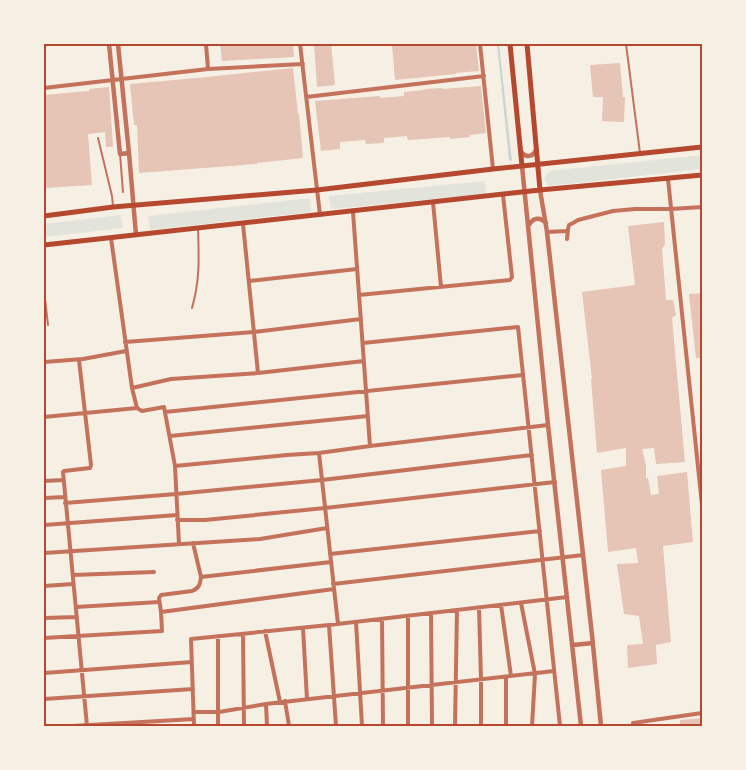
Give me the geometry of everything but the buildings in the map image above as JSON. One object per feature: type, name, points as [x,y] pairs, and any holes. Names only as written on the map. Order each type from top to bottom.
[{"type":"main road","points":[[510,44],[522,166]]},
{"type":"main road","points":[[527,44],[540,190]]},
{"type":"main road","points":[[44,216],[133,205],[317,190],[702,147]]},
{"type":"main road","points":[[44,245],[540,190],[702,175]]},
{"type":"street","points":[[109,44],[120,154],[129,153]]},
{"type":"street","points":[[118,44],[136,235]]},
{"type":"street","points":[[206,44],[208,69]]},
{"type":"street","points":[[300,44],[320,215]]},
{"type":"street","points":[[480,44],[494,169]]},
{"type":"street","points":[[44,88],[208,69],[303,64]]},
{"type":"street","points":[[306,96],[484,76]]},
{"type":"street","points":[[521,152],[524,155],[530,156],[534,154],[536,149]]},
{"type":"street","points":[[522,166],[581,726]]},
{"type":"street","points":[[668,179],[702,505]]},
{"type":"street","points":[[540,190],[546,223],[601,726]]},
{"type":"street","points":[[359,295],[510,280],[512,278],[503,195]]},
{"type":"street","points":[[432,202],[442,287]]},
{"type":"street","points":[[567,239],[569,225],[578,220],[613,211],[702,207]]},
{"type":"street","points":[[353,212],[370,446]]},
{"type":"street","points":[[528,226],[532,220],[538,218],[546,223]]},
{"type":"street","points":[[243,224],[258,373]]},
{"type":"street","points":[[547,232],[567,231]]},
{"type":"street","points":[[111,238],[126,351],[137,408]]},
{"type":"street","points":[[249,281],[357,269]]},
{"type":"street","points":[[125,342],[254,332],[361,319]]},
{"type":"street","points":[[363,343],[518,327],[560,726]]},
{"type":"street","points":[[44,362],[80,360],[126,351]]},
{"type":"street","points":[[80,360],[91,465],[90,468],[62,472],[87,725]]},
{"type":"street","points":[[132,388],[171,378],[258,373],[364,360]]},
{"type":"street","points":[[165,412],[523,375]]},
{"type":"street","points":[[44,417],[137,408],[142,411],[164,407],[175,466],[179,544]]},
{"type":"street","points":[[170,436],[368,416]]},
{"type":"street","points":[[175,466],[319,453],[548,425]]},
{"type":"street","points":[[319,453],[338,624]]},
{"type":"street","points":[[65,502],[322,480],[532,456]]},
{"type":"street","points":[[44,481],[63,480]]},
{"type":"street","points":[[44,525],[177,517],[205,520],[555,482]]},
{"type":"street","points":[[44,498],[65,497]]},
{"type":"street","points":[[44,553],[260,539],[327,528]]},
{"type":"street","points":[[330,554],[540,531]]},
{"type":"street","points":[[44,638],[162,631],[160,595],[192,591],[196,590],[199,586],[201,577],[193,544]]},
{"type":"street","points":[[160,612],[334,586],[583,555]]},
{"type":"street","points":[[201,577],[331,562]]},
{"type":"street","points":[[72,575],[154,572]]},
{"type":"street","points":[[44,586],[73,584]]},
{"type":"street","points":[[194,726],[191,639],[303,628],[567,597]]},
{"type":"street","points":[[76,607],[159,602]]},
{"type":"street","points":[[521,603],[535,674],[532,726]]},
{"type":"street","points":[[501,605],[508,676],[506,726]]},
{"type":"street","points":[[479,608],[481,726]]},
{"type":"street","points":[[455,726],[457,610]]},
{"type":"street","points":[[431,613],[432,726]]},
{"type":"street","points":[[408,616],[408,726]]},
{"type":"street","points":[[44,618],[76,617]]},
{"type":"street","points":[[382,619],[383,726]]},
{"type":"street","points":[[356,622],[362,726]]},
{"type":"street","points":[[329,625],[336,726]]},
{"type":"street","points":[[303,628],[307,699]]},
{"type":"street","points":[[265,631],[280,702]]},
{"type":"street","points":[[243,634],[244,726]]},
{"type":"street","points":[[218,636],[218,726]]},
{"type":"street","points":[[573,645],[593,643]]},
{"type":"street","points":[[44,673],[192,662]]},
{"type":"street","points":[[194,712],[218,712],[280,702],[554,671]]},
{"type":"street","points":[[44,699],[193,689]]},
{"type":"street","points":[[285,702],[289,726]]},
{"type":"street","points":[[266,704],[267,726]]},
{"type":"street","points":[[633,723],[702,713]]},
{"type":"street","points":[[72,726],[194,719]]},
{"type":"lane","points":[[626,44],[640,153]]},
{"type":"lane","points":[[98,138],[113,207]]},
{"type":"lane","points":[[120,154],[123,192]]},
{"type":"lane","points":[[192,308],[198,279],[198,228]]},
{"type":"lane","points":[[44,290],[48,325]]},
{"type":"shaded area","points":[[497,44],[499,44],[512,161],[509,160]]},
{"type":"shaded area","points":[[702,155],[702,169],[549,186],[545,181],[546,174],[550,171]]},
{"type":"shaded area","points":[[485,181],[486,194],[331,209],[329,196]]},
{"type":"shaded area","points":[[310,198],[311,212],[150,230],[148,216]]},
{"type":"shaded area","points":[[121,215],[123,228],[44,237],[44,224]]}]
